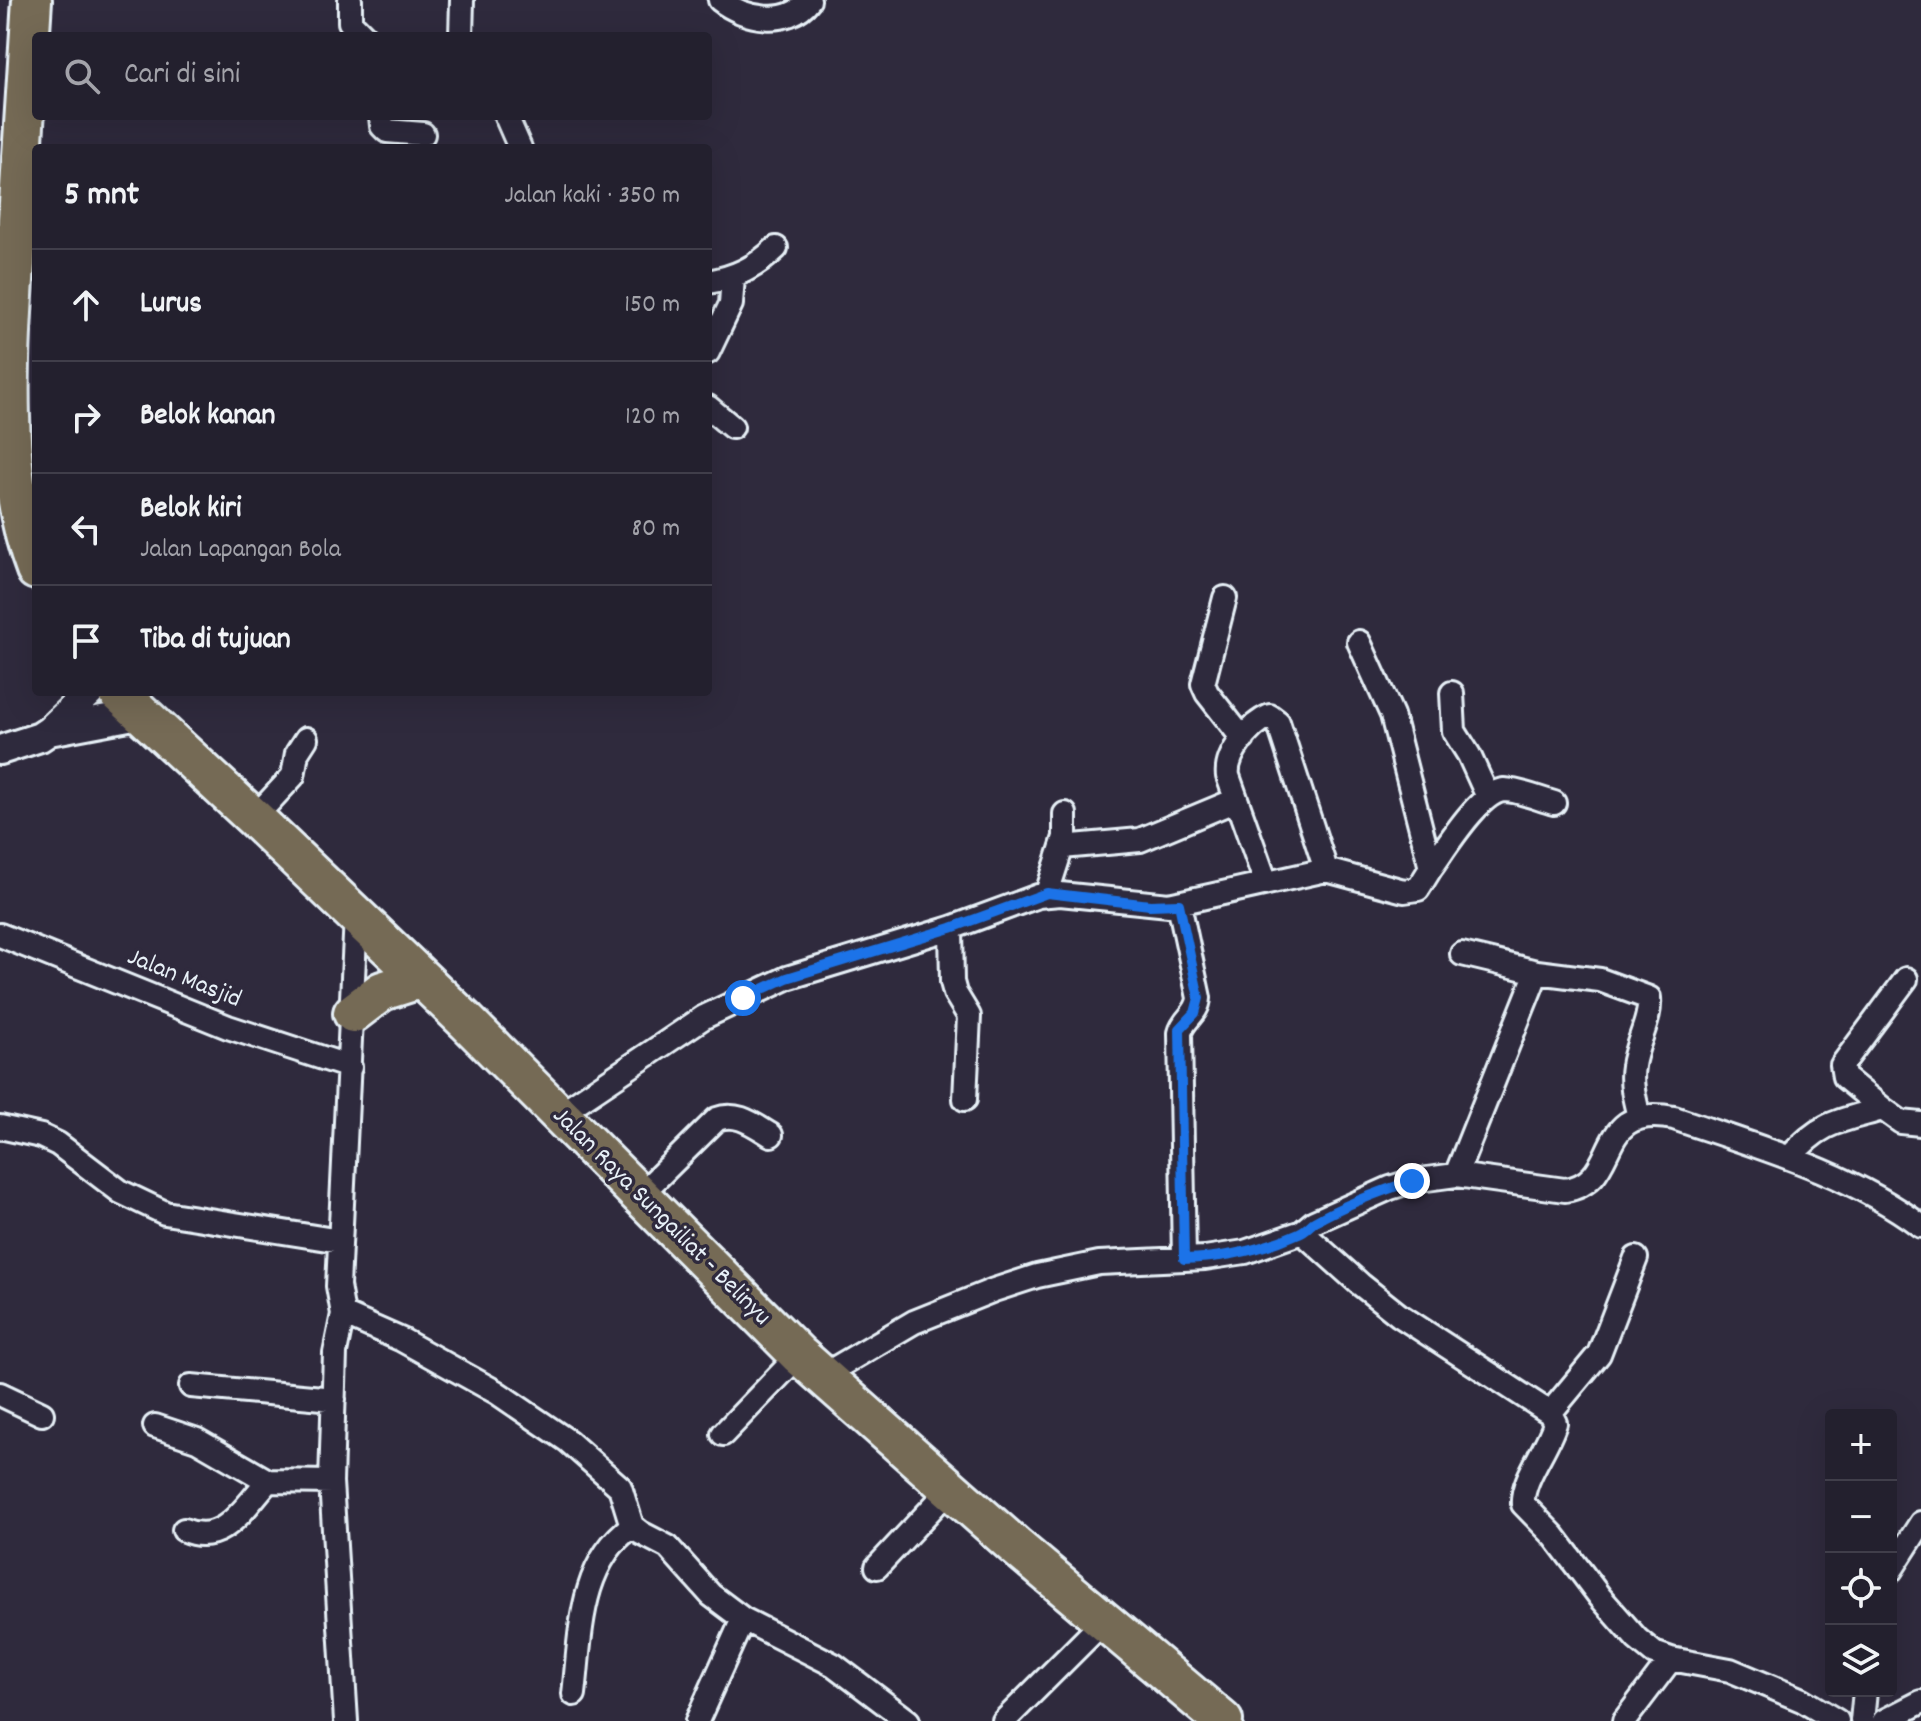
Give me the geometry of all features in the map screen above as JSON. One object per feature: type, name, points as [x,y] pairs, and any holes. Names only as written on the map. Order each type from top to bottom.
[{"type":"highway","points":[[32,0],[7,408],[9,476],[15,515],[32,560]]},
{"type":"highway","name":"Jalan Raya Sungailiat - Belinyu","points":[[128,703],[356,916],[811,1366],[1015,1546],[1105,1620],[1204,1715]]},
{"type":"highway","points":[[353,1013],[382,991],[420,979]]},
{"type":"street","points":[[350,0],[350,22],[360,32]]},
{"type":"street","points":[[461,32],[462,0]]},
{"type":"street","points":[[720,0],[734,11],[777,17],[800,10],[809,0]]},
{"type":"street","points":[[381,120],[387,131],[423,134]]},
{"type":"street","points":[[508,120],[518,144]]},
{"type":"street","points":[[712,281],[751,269],[776,248]]},
{"type":"street","points":[[712,344],[731,304],[733,277]]},
{"type":"street","points":[[712,410],[732,427]]},
{"type":"street","points":[[1225,598],[1203,684],[1243,739]]},
{"type":"street","points":[[1359,642],[1392,715],[1431,868]]},
{"type":"street","points":[[1452,693],[1454,731],[1488,797]]},
{"type":"street","points":[[0,750],[40,737],[86,696]]},
{"type":"street","points":[[49,731],[128,703]]},
{"type":"street","points":[[1266,883],[1227,767],[1243,739],[1263,718],[1270,716],[1275,718],[1326,870]]},
{"type":"street","points":[[254,818],[293,776],[297,753],[306,739]]},
{"type":"street","points":[[558,1115],[679,1033],[787,978],[951,928],[1047,893],[1150,905],[1179,904],[1326,870],[1412,892],[1418,889],[1471,815],[1495,792],[1506,790],[1554,803]]},
{"type":"street","points":[[1062,847],[1140,840],[1236,800]]},
{"type":"street","points":[[1047,893],[1062,847],[1065,814]]},
{"type":"street","points":[[1179,904],[1199,998],[1195,1013],[1180,1029],[1184,1259]]},
{"type":"street","points":[[346,1721],[331,1482],[335,1353],[343,1314],[338,1286],[356,916]]},
{"type":"street","points":[[951,928],[952,982],[969,1016],[965,1099]]},
{"type":"street","name":"Jalan Masjid","points":[[0,935],[216,1023],[350,1067]]},
{"type":"street","points":[[1462,954],[1537,972],[1600,980],[1649,998],[1650,1011],[1632,1068],[1639,1117]]},
{"type":"street","points":[[1456,1175],[1537,972]]},
{"type":"street","points":[[1906,979],[1842,1065],[1844,1077],[1883,1109],[1901,1122],[1921,1124]]},
{"type":"street","points":[[1790,1157],[1818,1129],[1883,1109]]},
{"type":"street","points":[[639,1196],[717,1119],[727,1115],[738,1117],[771,1135]]},
{"type":"street","points":[[723,1434],[811,1366],[1008,1285],[1099,1263],[1227,1257],[1302,1232],[1314,1222],[1412,1181],[1456,1175],[1565,1190],[1579,1188],[1598,1171],[1618,1130],[1639,1117],[1674,1118],[1790,1157],[1890,1205],[1921,1226]]},
{"type":"street","points":[[0,1127],[41,1136],[58,1144],[121,1192],[165,1213],[340,1241]]},
{"type":"street","points":[[1302,1232],[1399,1315],[1550,1413],[1555,1423],[1550,1440],[1525,1487],[1523,1504],[1554,1536],[1600,1597],[1637,1639],[1654,1653],[1671,1659],[1730,1670],[1802,1700],[1837,1721]]},
{"type":"street","points":[[1550,1413],[1599,1354],[1636,1258]]},
{"type":"street","points":[[343,1314],[402,1340],[496,1392],[568,1441],[620,1487],[632,1526],[668,1547],[683,1561],[701,1586],[743,1619],[834,1665],[908,1721]]},
{"type":"street","points":[[191,1386],[334,1399]]},
{"type":"street","points":[[0,1394],[42,1414]]},
{"type":"street","points":[[155,1426],[197,1440],[268,1481],[331,1482]]},
{"type":"street","points":[[184,1530],[202,1536],[219,1532],[268,1481]]},
{"type":"street","points":[[877,1567],[951,1488]]},
{"type":"street","points":[[1897,1561],[1921,1523]]},
{"type":"street","points":[[574,1694],[586,1597],[591,1580],[606,1549],[632,1526]]},
{"type":"street","points":[[697,1721],[743,1619]]},
{"type":"street","points":[[1004,1721],[1105,1620]]},
{"type":"street","points":[[1624,1721],[1671,1659]]},
{"type":"street","points":[[1862,1721],[1864,1697]]},
{"type":"street","points":[[1884,1721],[1921,1702]]},
{"type":"route","points":[[743,998],[787,978],[951,928],[1047,893],[1150,905],[1179,904],[1199,998],[1195,1013],[1180,1029],[1184,1259],[1227,1257],[1245,1252],[1302,1232],[1314,1222],[1412,1181]]}]
